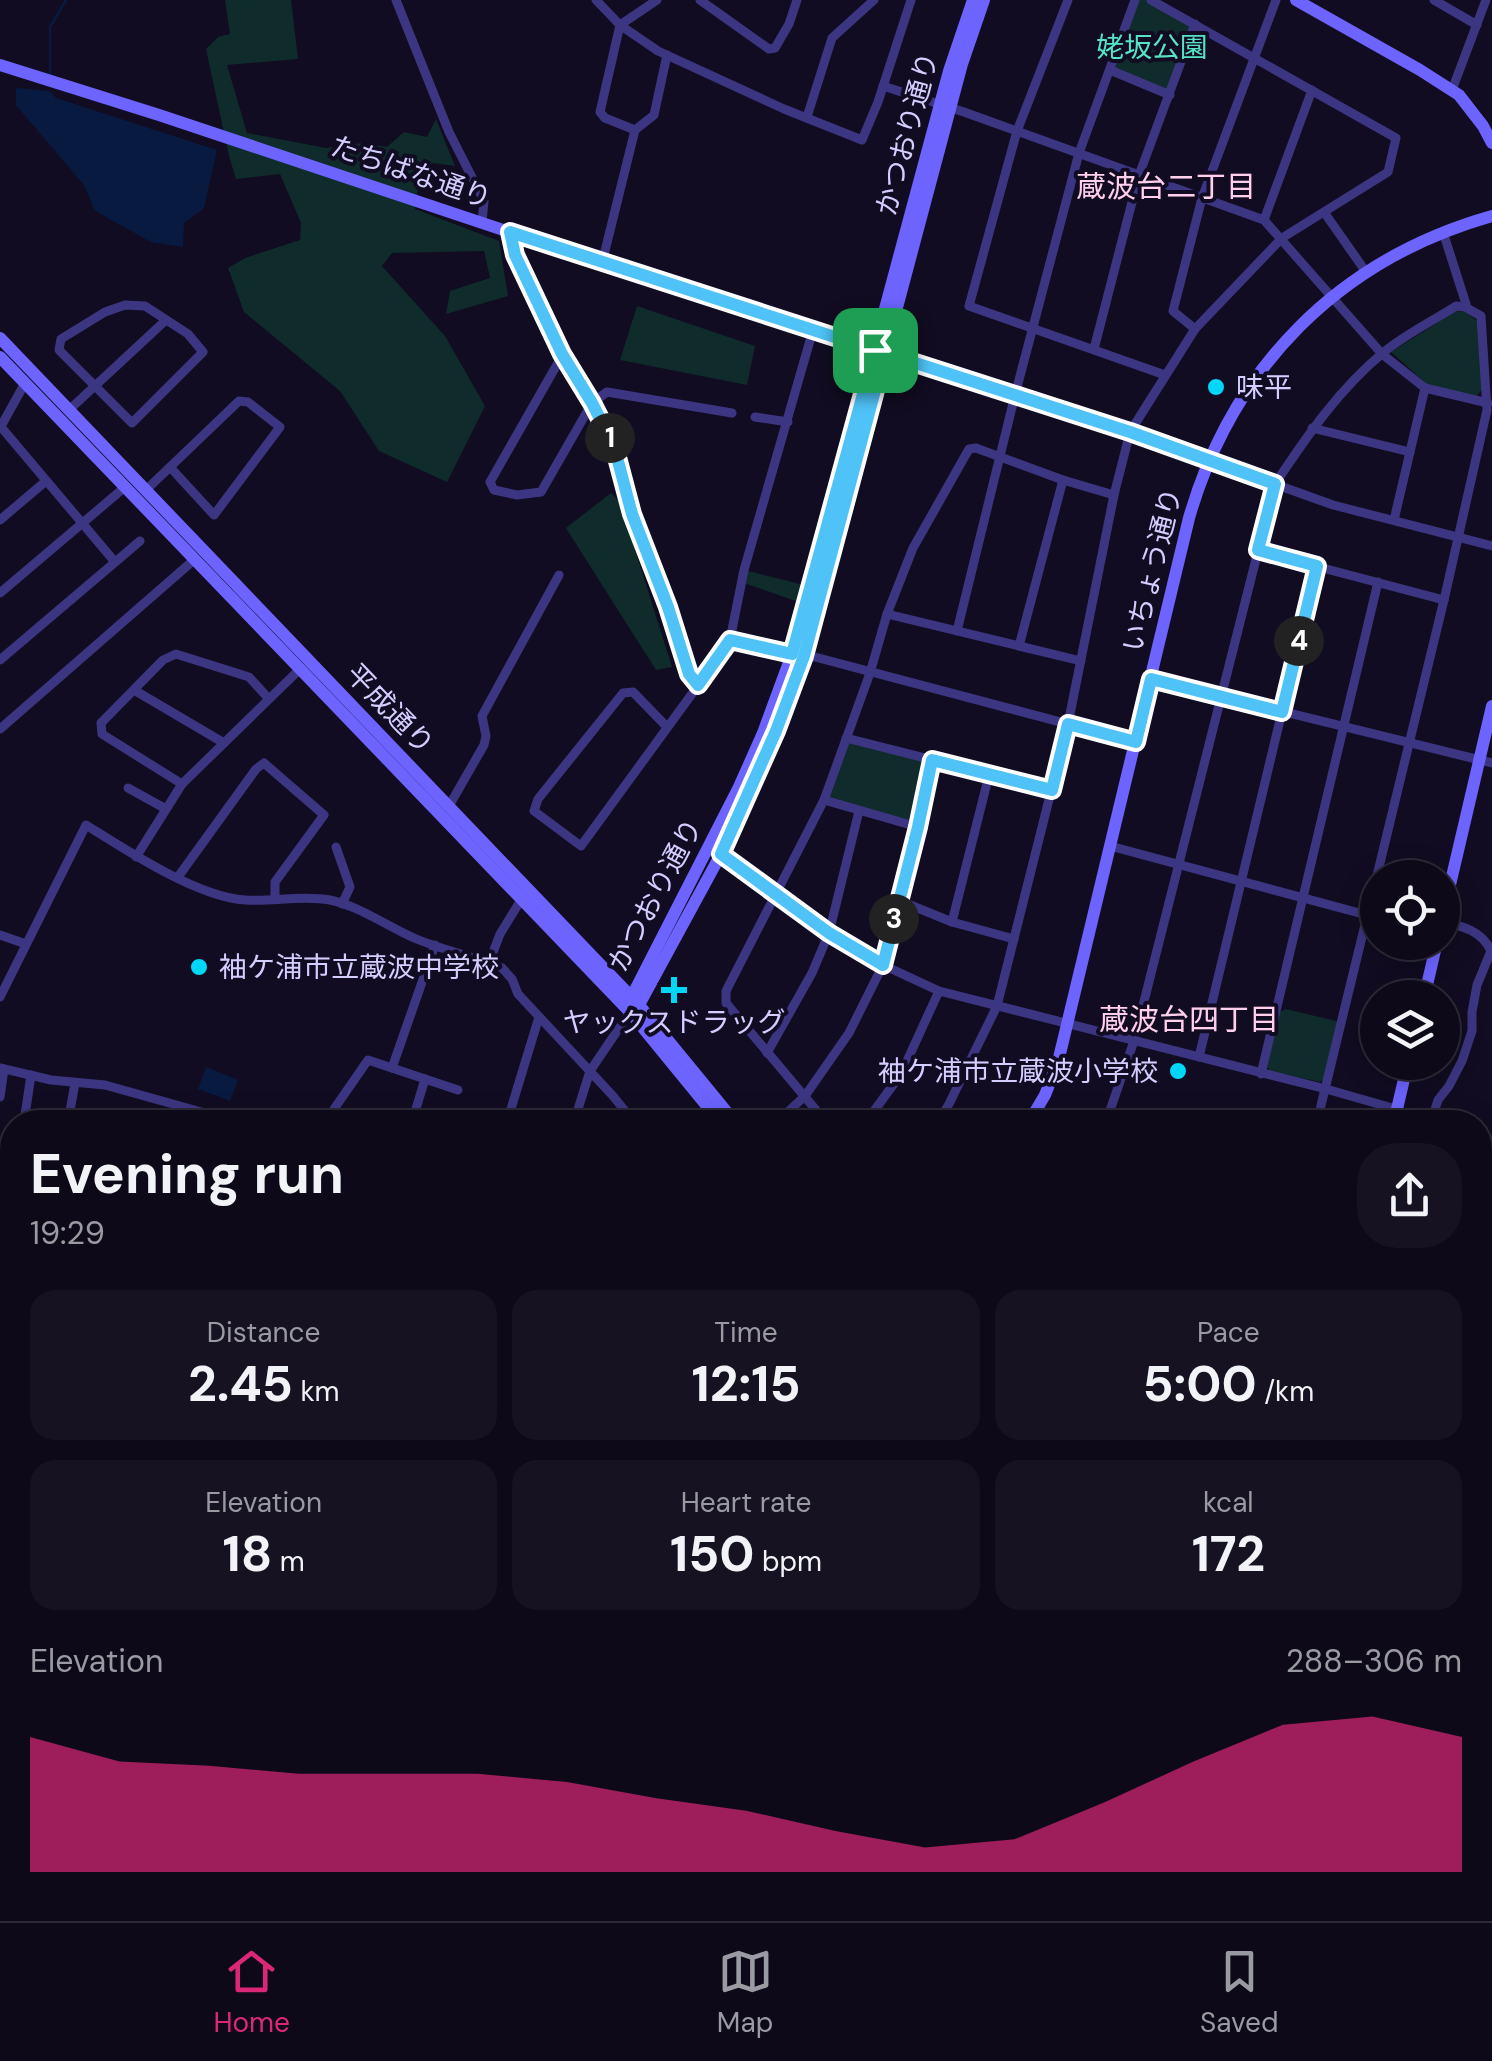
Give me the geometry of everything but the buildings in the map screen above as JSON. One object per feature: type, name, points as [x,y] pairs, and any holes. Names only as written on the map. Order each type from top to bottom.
[{"type":"street","points":[[396,0],[449,132],[484,202],[482,222]]},
{"type":"street","points":[[596,0],[620,25],[666,55],[862,140],[911,0]]},
{"type":"street","points":[[635,130],[605,118],[600,112],[620,25],[657,0]]},
{"type":"street","points":[[700,0],[769,48],[775,48],[797,0]]},
{"type":"street","points":[[808,118],[832,38],[874,0]]},
{"type":"street","name":"かつおり通り","points":[[633,1004],[776,731],[973,0]]},
{"type":"street","name":"かつおり通り","points":[[946,106],[984,0]]},
{"type":"street","points":[[1068,0],[1017,131],[970,306],[1165,375]]},
{"type":"street","points":[[957,630],[1079,153],[1135,0]]},
{"type":"street","points":[[945,1110],[998,1006],[1068,724],[1130,432],[1195,329],[1282,238],[1388,172],[1396,138],[1151,0]]},
{"type":"street","points":[[1195,329],[1172,311],[1202,198],[1276,0]]},
{"type":"street","points":[[1296,0],[1452,90],[1470,107],[1492,143]]},
{"type":"street","points":[[1434,0],[1477,25]]},
{"type":"street","points":[[1452,90],[1486,0]]},
{"type":"street","points":[[1094,349],[1140,175],[1195,24]]},
{"type":"street","points":[[602,263],[635,130],[654,115],[666,55]]},
{"type":"street","name":"たちばな通り","points":[[0,65],[1130,432],[1332,505],[1492,546]]},
{"type":"street","points":[[1110,70],[1170,95]]},
{"type":"street","points":[[883,86],[1264,220],[1382,354],[1425,388],[1490,403]]},
{"type":"street","points":[[1264,220],[1312,90]]},
{"type":"street","points":[[1324,212],[1366,272]]},
{"type":"street","name":"いちょう通り","points":[[1035,1110],[1058,1062],[1189,518],[1208,461],[1244,394],[1266,363],[1332,297],[1386,258],[1443,232],[1492,216]]},
{"type":"street","points":[[510,232],[515,255],[562,354],[614,446],[632,514],[689,674],[698,685]]},
{"type":"street","points":[[1443,232],[1464,307]]},
{"type":"street","points":[[145,306],[188,334],[203,352],[132,423],[96,386],[60,350],[61,338],[105,312],[145,306]]},
{"type":"street","points":[[1110,1110],[1134,1041],[1275,484],[1312,428],[1382,354],[1456,306],[1464,307],[1481,316],[1490,403],[1409,741],[1385,860]]},
{"type":"street","points":[[69,410],[166,320]]},
{"type":"street","points":[[668,727],[633,692],[623,693],[538,798],[534,811],[581,846],[668,727],[730,640],[741,582],[813,330]]},
{"type":"street","name":"平成通り","points":[[0,338],[449,806],[633,1004],[725,1110]]},
{"type":"street","points":[[562,354],[490,482],[494,490],[517,494],[541,492],[592,403],[607,392],[732,413]]},
{"type":"street","name":"平成通り","points":[[0,357],[521,900],[633,1004],[711,1110]]},
{"type":"street","points":[[25,383],[0,428],[114,562]]},
{"type":"street","points":[[1394,520],[1425,388]]},
{"type":"street","points":[[146,490],[170,467],[239,401],[248,402],[280,427],[214,515],[170,467]]},
{"type":"street","points":[[755,417],[788,422]]},
{"type":"street","points":[[1312,428],[1410,452]]},
{"type":"street","points":[[816,1110],[724,998],[824,800],[913,548],[968,448],[1114,496]]},
{"type":"street","points":[[1019,646],[1063,480]]},
{"type":"street","points":[[0,520],[46,482]]},
{"type":"street","points":[[0,593],[125,487]]},
{"type":"street","points":[[0,660],[140,541]]},
{"type":"street","points":[[1258,550],[1444,600]]},
{"type":"street","points":[[0,729],[195,560]]},
{"type":"street","points":[[1199,1058],[1317,566]]},
{"type":"street","points":[[449,806],[484,745],[482,716],[558,576]]},
{"type":"street","points":[[1261,1074],[1378,582]]},
{"type":"street","points":[[888,614],[1081,661]]},
{"type":"street","points":[[730,640],[1136,742]]},
{"type":"street","points":[[182,784],[102,734],[102,723],[163,660],[176,654],[249,677],[270,699]]},
{"type":"street","points":[[136,856],[182,784],[300,669]]},
{"type":"street","points":[[1151,679],[1486,761]]},
{"type":"street","points":[[134,690],[224,742]]},
{"type":"street","points":[[1459,860],[1486,761],[1492,706]]},
{"type":"street","points":[[846,738],[1052,790]]},
{"type":"street","points":[[789,1110],[805,1096],[849,1033],[883,965],[932,760]]},
{"type":"street","points":[[178,877],[264,763],[324,816],[275,882],[275,898]]},
{"type":"street","points":[[952,922],[988,775]]},
{"type":"street","points":[[128,788],[166,808]]},
{"type":"street","points":[[824,800],[918,827]]},
{"type":"street","points":[[767,1053],[812,973],[829,933],[859,811]]},
{"type":"street","points":[[0,995],[86,825],[136,856],[230,898],[312,898],[342,904],[416,939],[502,968],[518,994],[624,1110]]},
{"type":"street","points":[[1110,846],[1360,913]]},
{"type":"street","points":[[336,847],[350,886],[342,904]]},
{"type":"street","points":[[715,850],[829,933],[883,965],[940,991],[1326,1089],[1380,1110]]},
{"type":"street","points":[[489,963],[500,934],[521,900]]},
{"type":"street","points":[[898,900],[952,922],[1014,939]]},
{"type":"street","points":[[1434,1110],[1462,1060],[1472,1030],[1477,985],[1491,952],[1470,928],[1460,925]]},
{"type":"street","points":[[0,935],[26,944]]},
{"type":"street","points":[[392,1068],[435,945]]},
{"type":"street","points":[[1320,1110],[1361,960]]},
{"type":"street","points":[[875,1110],[901,1074],[940,991]]},
{"type":"street","points":[[578,1110],[590,1071],[633,1004]]},
{"type":"street","points":[[511,1110],[539,1016]]},
{"type":"street","points":[[333,1110],[368,1060],[458,1090]]},
{"type":"street","points":[[0,1097],[2,1069],[106,1085],[185,1110]]},
{"type":"street","points":[[26,1110],[32,1076]]},
{"type":"street","points":[[416,1110],[425,1079]]},
{"type":"street","points":[[1396,1110],[1404,1080]]},
{"type":"street","points":[[70,1110],[75,1083]]},
{"type":"green space","points":[[225,0],[291,0],[298,59],[227,65],[247,133],[326,148],[362,143],[387,147],[404,132],[427,137],[436,119],[455,166],[433,163],[419,180],[415,209],[499,241],[508,296],[446,314],[450,291],[490,278],[484,251],[392,253],[382,266],[445,336],[485,406],[447,482],[379,451],[340,391],[244,312],[228,268],[245,258],[300,240],[301,223],[280,174],[236,179],[206,49],[218,37],[230,34]]},
{"type":"green space","name":"姥坂公園","points":[[1135,0],[1151,0],[1195,24],[1170,95],[1110,70]]},
{"type":"green space","points":[[637,306],[755,346],[747,385],[620,360]]},
{"type":"green space","points":[[1456,311],[1478,321],[1483,388],[1476,397],[1428,385],[1391,352]]},
{"type":"green space","points":[[611,493],[620,502],[672,667],[656,670],[566,528]]},
{"type":"green space","points":[[744,570],[812,587],[807,605],[741,582]]},
{"type":"green space","points":[[846,738],[932,760],[918,827],[824,800]]},
{"type":"green space","points":[[1286,1009],[1339,1025],[1327,1078],[1320,1082],[1270,1071],[1267,1067],[1279,1012]]},
{"type":"water","points":[[16,88],[50,91],[56,98],[217,150],[204,208],[184,223],[183,247],[151,242],[95,211],[84,185],[16,105]]},
{"type":"water","points":[[206,1067],[238,1080],[230,1101],[198,1089]]},
{"type":"waterway","points":[[50,77],[50,27],[66,0]]},
{"type":"place","name":"味平","points":[[1216,387]]},
{"type":"place","name":"袖ケ浦市立蔵波中学校","points":[[199,967]]},
{"type":"place","name":"ヤックスドラッグ","points":[[674,990]]},
{"type":"place","name":"袖ケ浦市立蔵波小学校","points":[[1178,1071]]},
{"type":"district","name":"蔵波台二丁目","points":[[1166,186]]},
{"type":"district","name":"蔵波台四丁目","points":[[1189,1019]]},
{"type":"route","points":[[875,350],[792,654],[730,640],[698,685],[689,674],[632,514],[614,446],[562,354],[515,255],[510,232],[885,353],[804,656],[776,731],[721,854],[829,933],[883,965],[932,760],[1052,790],[1068,724],[1136,742],[1151,679],[1282,712],[1317,566],[1258,550],[1275,484],[1130,432],[875,350]]}]
